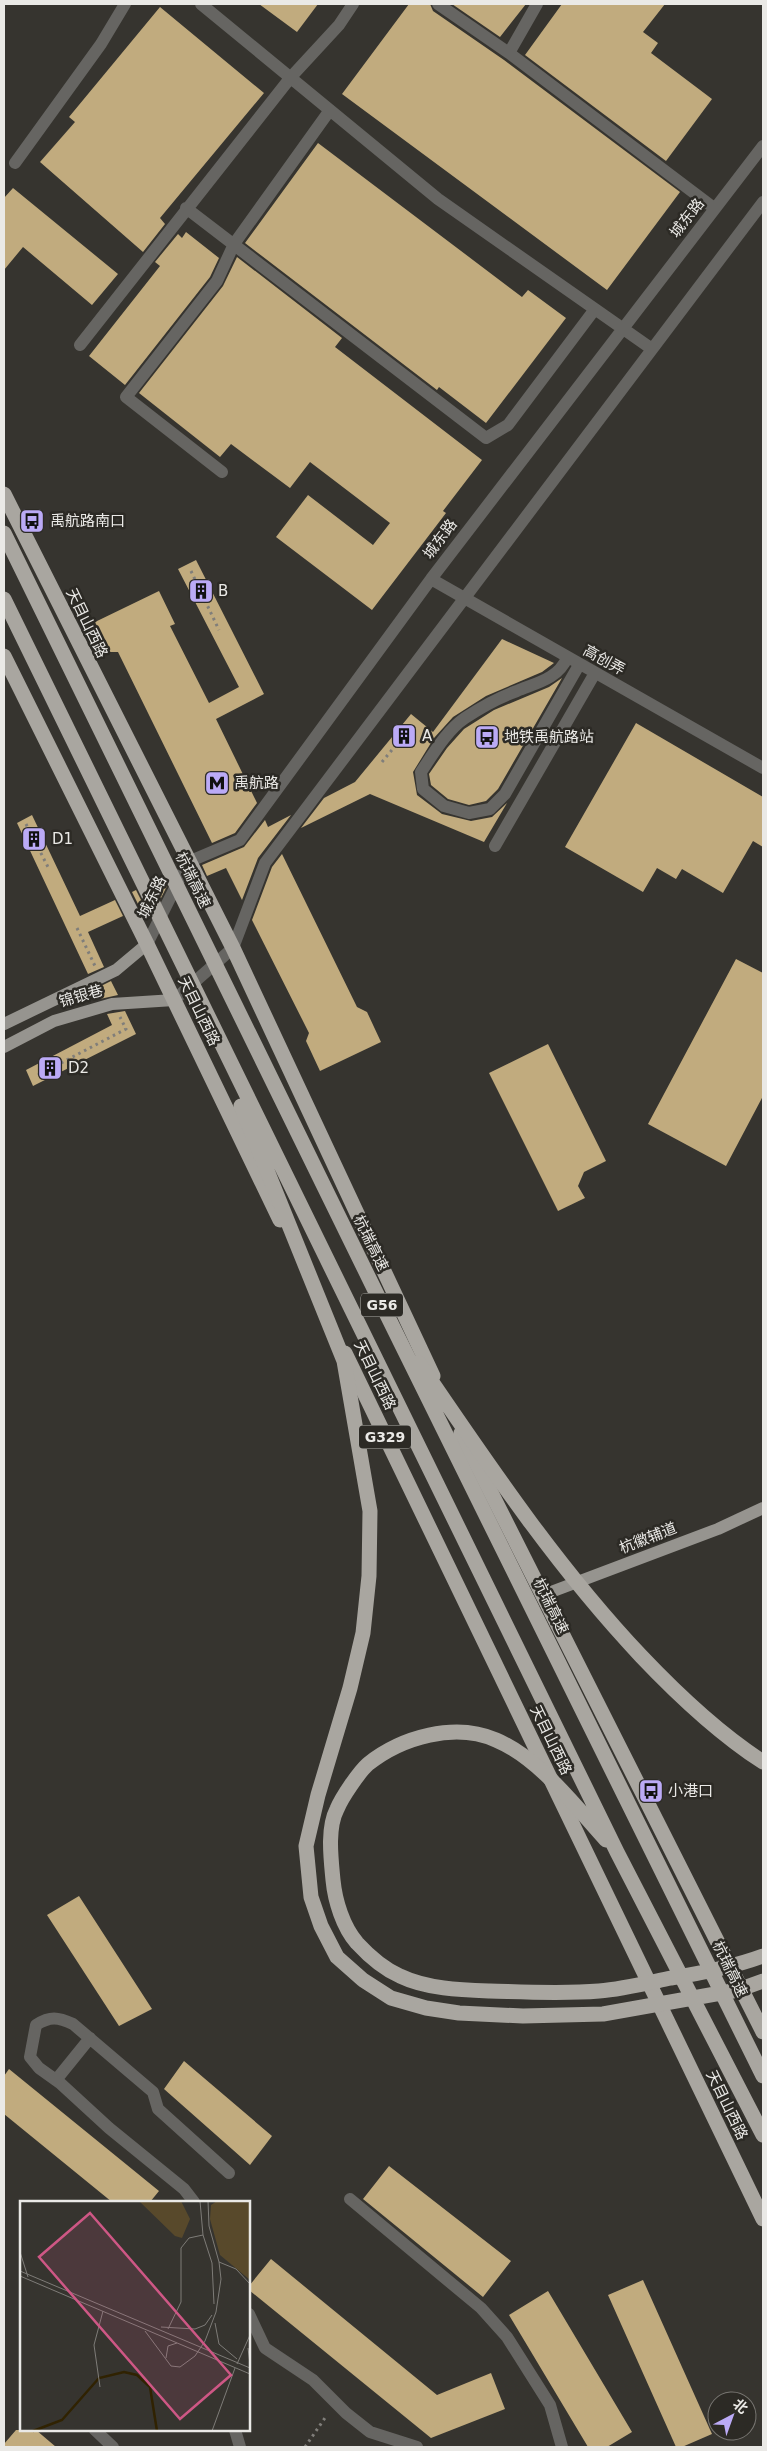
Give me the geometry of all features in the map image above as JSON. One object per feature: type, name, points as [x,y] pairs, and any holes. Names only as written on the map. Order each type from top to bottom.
[{"type":"highway","name":"天目山西路","points":[[4,494],[233,948],[440,1391],[763,2032]]},
{"type":"highway","name":"杭瑞高速","points":[[4,532],[388,1317],[763,2076]]},
{"type":"highway","name":"G56","points":[[4,599],[618,1852],[763,2135]]},
{"type":"highway","name":"天目山西路","points":[[4,656],[147,944],[763,2219]]},
{"type":"highway","points":[[197,995],[344,1361],[370,1511],[369,1576],[363,1634],[350,1688],[318,1795],[306,1846],[311,1897],[320,1926],[337,1956],[363,1980],[391,1998],[458,2013],[523,2016],[603,2014],[738,1990],[763,1981]]},
{"type":"highway","points":[[388,1317],[537,1533],[614,1627],[668,1684],[736,1745],[763,1762]]},
{"type":"highway","points":[[618,1852],[565,1794],[521,1753],[477,1733],[442,1733],[418,1738],[390,1749],[366,1766],[336,1810],[329,1847],[334,1891],[343,1917],[356,1942],[376,1962],[401,1977],[461,1990],[523,1992],[600,1991],[732,1968],[763,1956]]},
{"type":"main road","name":"锦银巷","points":[[4,1024],[116,970],[147,944]]},
{"type":"main road","name":"锦银巷","points":[[4,1047],[54,1021],[112,1004],[174,1000]]},
{"type":"main road","name":"杭徽辅道","points":[[543,1595],[718,1529],[763,1508]]},
{"type":"street","points":[[15,164],[101,44],[125,4]]},
{"type":"street","points":[[201,4],[438,199],[652,349]]},
{"type":"street","points":[[80,344],[291,77],[339,25],[353,4]]},
{"type":"street","points":[[438,4],[508,53],[714,208]]},
{"type":"street","points":[[508,53],[537,4]]},
{"type":"street","points":[[222,472],[126,398],[217,281],[234,244],[330,110]]},
{"type":"street","name":"城东路","points":[[147,944],[188,862],[240,840],[431,579],[763,146]]},
{"type":"street","points":[[174,1000],[233,948],[265,863],[763,202]]},
{"type":"street","points":[[186,208],[486,438],[508,425],[595,309]]},
{"type":"street","name":"高创弄","points":[[431,579],[763,768]]},
{"type":"street","points":[[567,658],[563,667],[542,683],[516,691],[464,718],[437,748],[421,772],[423,789],[444,806],[469,813],[490,810],[505,794],[579,664]]},
{"type":"street","points":[[496,846],[595,673]]},
{"type":"street","points":[[193,2201],[184,2189],[109,2128],[30,2057],[36,2025],[47,2018],[60,2017],[73,2024],[153,2092],[158,2110],[229,2173]]},
{"type":"street","points":[[56,2080],[90,2038]]},
{"type":"street","points":[[350,2199],[481,2308],[507,2337],[550,2404],[562,2447]]},
{"type":"street","points":[[250,2316],[265,2348],[313,2380],[370,2432],[417,2447]]},
{"type":"street","points":[[96,2431],[114,2447]]},
{"type":"street","points":[[235,2431],[240,2447]]},
{"type":"path","points":[[190,571],[219,630]]},
{"type":"path","points":[[382,762],[415,722]]},
{"type":"path","points":[[26,824],[48,868]]},
{"type":"path","points":[[38,1075],[81,1052]]},
{"type":"path","points":[[305,2447],[336,2403]]},
{"type":"building","points":[[259,4],[318,4],[297,32]]},
{"type":"building","points":[[409,4],[430,4],[433,11],[504,60],[680,192],[607,290],[342,94]]},
{"type":"building","points":[[452,4],[526,4],[500,37]]},
{"type":"building","points":[[562,4],[665,4],[643,32],[658,43],[651,53],[712,99],[666,161],[525,55]]},
{"type":"building","points":[[160,7],[264,93],[160,218],[165,224],[143,252],[40,162],[75,122],[69,117]]},
{"type":"building","points":[[318,143],[522,297],[528,290],[566,318],[486,423],[439,387],[437,390],[245,243]]},
{"type":"building","points":[[13,188],[118,274],[92,305],[23,247],[4,270],[4,198]]},
{"type":"building","points":[[186,232],[219,258],[210,277],[125,385],[89,356],[160,266],[155,262],[178,234],[182,238]]},
{"type":"building","points":[[237,257],[342,338],[335,347],[482,460],[443,511],[446,513],[372,610],[276,537],[308,495],[373,545],[390,523],[310,462],[290,488],[231,444],[220,457],[139,393],[223,286]]},
{"type":"building","points":[[196,560],[264,694],[216,719],[257,803],[235,833],[212,843],[118,652],[110,652],[95,622],[159,591],[175,624],[170,626],[209,703],[239,687],[178,569]]},
{"type":"building","points":[[502,639],[554,663],[542,672],[486,696],[453,717],[434,738],[413,772],[417,795],[442,814],[471,821],[492,817],[507,803],[484,842],[370,794],[301,828],[324,798],[355,782],[411,714],[433,732]]},
{"type":"building","points":[[562,678],[498,789],[486,801],[469,805],[448,799],[431,785],[429,774],[447,748],[464,729],[494,710],[549,687]]},
{"type":"building","points":[[636,723],[763,797],[763,847],[753,841],[723,893],[682,869],[676,879],[657,868],[643,892],[565,847]]},
{"type":"building","points":[[32,815],[80,916],[115,900],[123,916],[88,932],[104,967],[88,974],[17,823]]},
{"type":"building","points":[[291,815],[258,858],[242,900],[226,868],[207,876],[202,865],[244,847],[265,820],[268,827]]},
{"type":"building","points":[[282,854],[357,1007],[367,1012],[381,1042],[320,1071],[306,1041],[309,1033],[252,920],[272,867]]},
{"type":"building","points":[[163,878],[167,886],[161,898],[153,882]]},
{"type":"building","points":[[136,890],[144,906],[140,908],[132,892]]},
{"type":"building","points":[[736,959],[763,973],[763,1096],[726,1166],[648,1124]]},
{"type":"building","points":[[111,981],[118,995],[100,999],[95,989]]},
{"type":"building","points":[[125,1011],[136,1034],[33,1086],[26,1070],[112,1025],[107,1014]]},
{"type":"building","points":[[548,1044],[606,1161],[584,1172],[578,1186],[585,1198],[558,1211],[489,1073]]},
{"type":"building","points":[[79,1896],[152,2009],[119,2026],[47,1915]]},
{"type":"building","points":[[184,2061],[272,2136],[250,2165],[164,2089]]},
{"type":"building","points":[[9,2069],[159,2191],[151,2201],[111,2201],[4,2114],[4,2076]]},
{"type":"building","points":[[389,2166],[511,2261],[483,2297],[363,2199]]},
{"type":"building","points":[[271,2259],[437,2395],[491,2373],[505,2409],[431,2438],[250,2291],[250,2285]]},
{"type":"building","points":[[643,2280],[707,2423],[707,2436],[682,2447],[676,2447],[608,2295]]},
{"type":"building","points":[[548,2291],[632,2432],[607,2447],[588,2447],[509,2315]]},
{"type":"building","points":[[16,2430],[20,2430],[37,2431],[56,2447],[4,2447],[4,2444]]},
{"type":"place","name":"禹航路南口","points":[[32,521]]},
{"type":"place","name":"B","points":[[201,591]]},
{"type":"place","name":"A","points":[[404,736]]},
{"type":"place","name":"地铁禹航路站","points":[[487,737]]},
{"type":"place","name":"禹航路","points":[[217,783]]},
{"type":"place","name":"D1","points":[[34,839]]},
{"type":"place","name":"D2","points":[[50,1068]]},
{"type":"place","name":"小港口","points":[[651,1791]]}]
